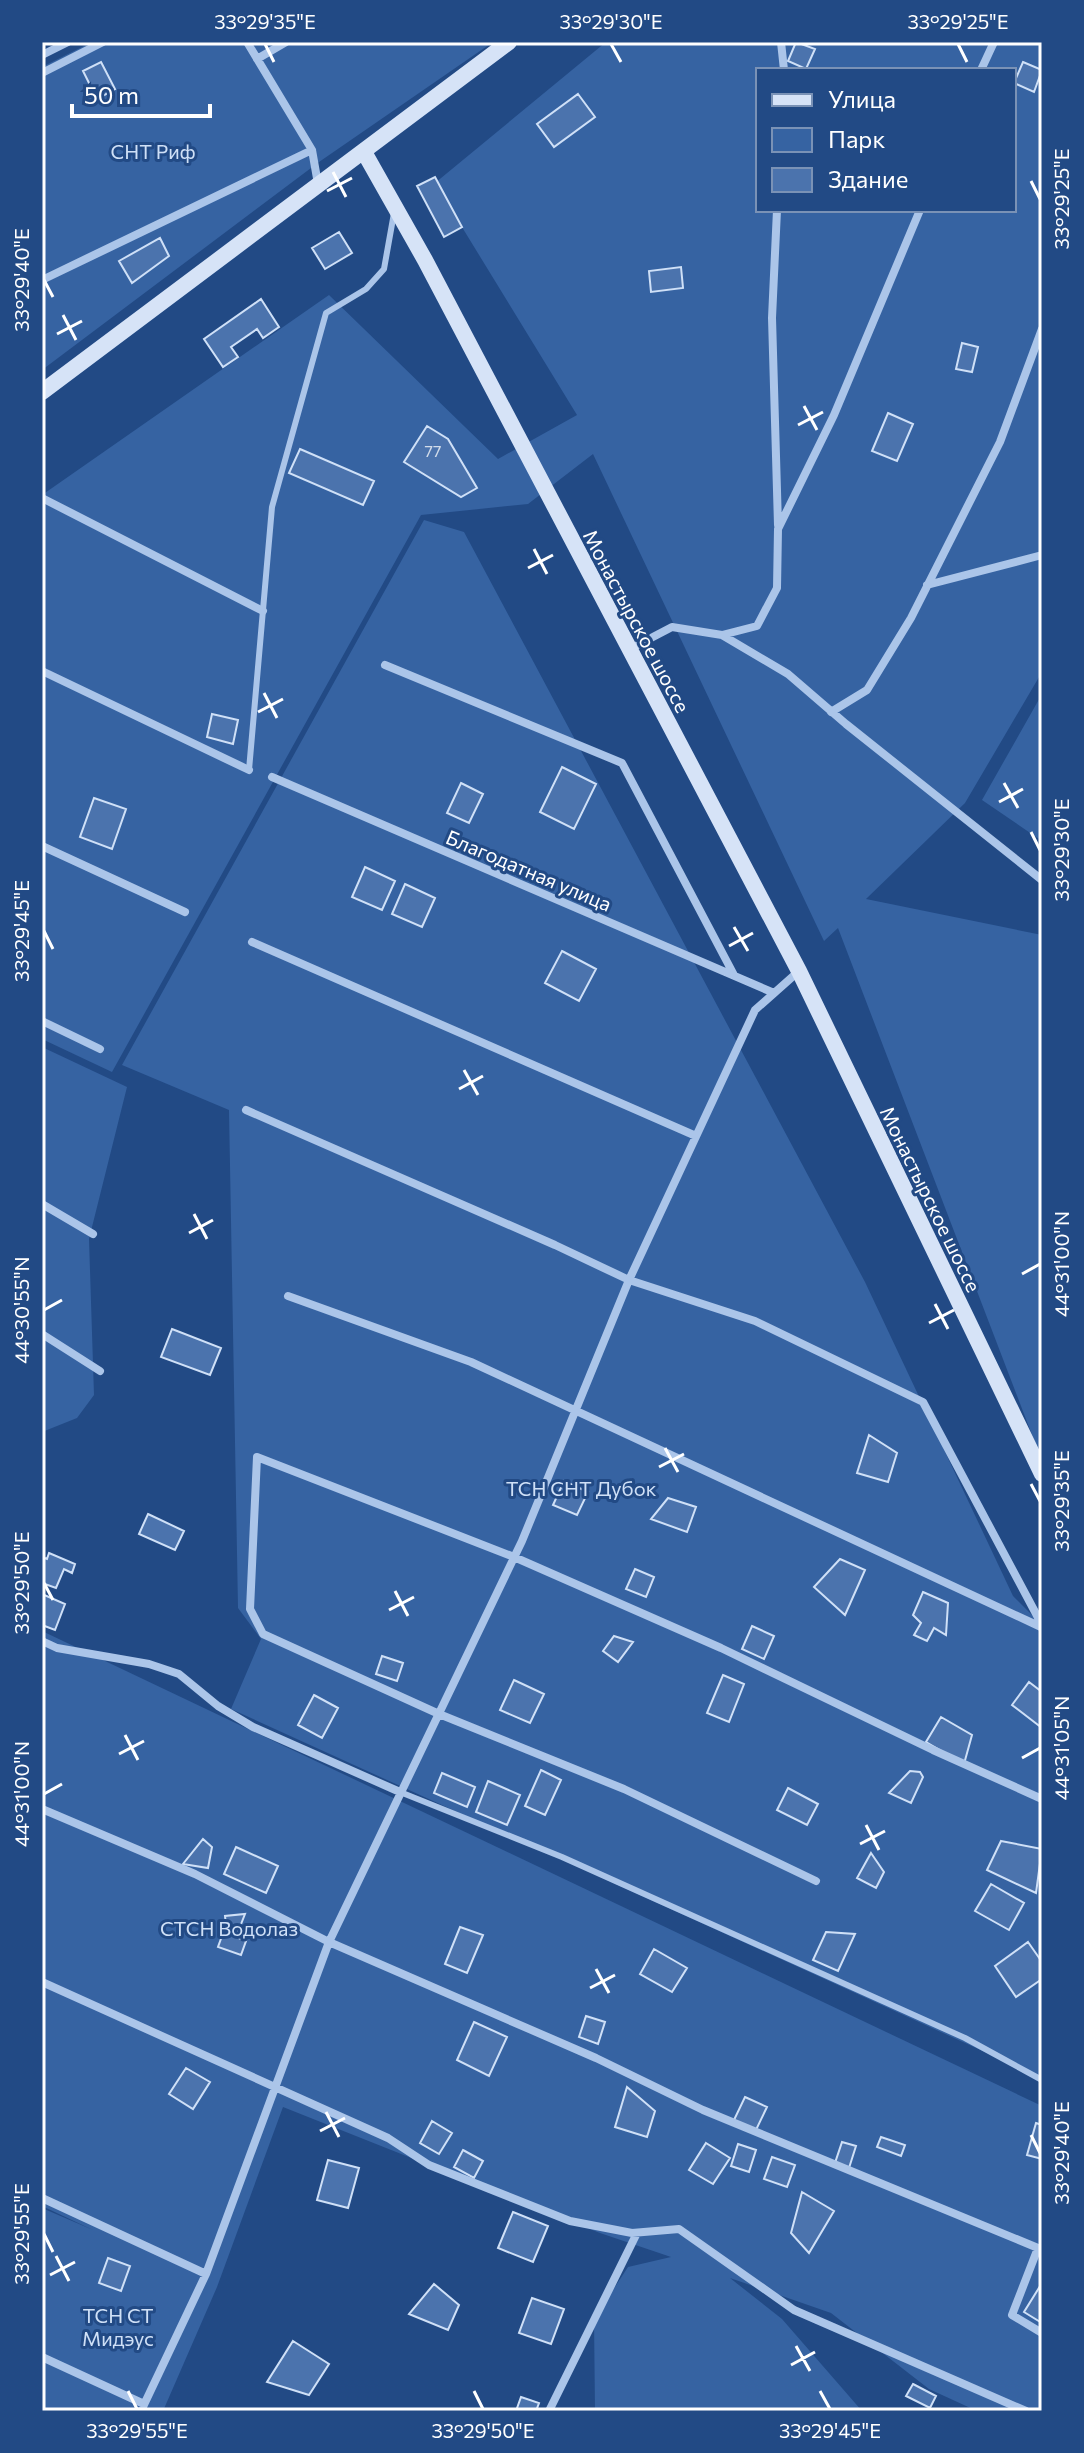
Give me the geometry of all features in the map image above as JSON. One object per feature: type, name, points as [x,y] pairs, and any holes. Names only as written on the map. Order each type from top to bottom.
[{"type":"main road","points":[[42,392],[509,42]]},
{"type":"main road","name":"Монастырское шоссе","points":[[364,152],[395,205],[799,971],[1042,1474]]},
{"type":"street","points":[[42,55],[68,42]]},
{"type":"street","points":[[42,73],[103,42]]},
{"type":"street","points":[[247,42],[312,150],[318,185]]},
{"type":"street","points":[[257,59],[286,42]]},
{"type":"street","points":[[781,42],[784,68]]},
{"type":"street","points":[[982,68],[994,42]]},
{"type":"street","points":[[42,280],[312,150]]},
{"type":"street","points":[[722,635],[757,626],[777,588],[772,318],[777,212]]},
{"type":"street","points":[[778,529],[834,415],[919,212]]},
{"type":"street","points":[[831,712],[867,690],[927,585],[1000,442],[1042,329]]},
{"type":"street","points":[[42,498],[263,611]]},
{"type":"street","points":[[927,585],[1042,555]]},
{"type":"street","points":[[630,650],[672,627],[722,635],[788,674],[831,712],[1042,880]]},
{"type":"street","points":[[385,665],[622,763],[735,976]]},
{"type":"street","points":[[42,671],[249,770]]},
{"type":"street","name":"Благодатная улица","points":[[272,777],[774,993]]},
{"type":"street","points":[[42,846],[185,912]]},
{"type":"street","points":[[252,942],[696,1136]]},
{"type":"street","points":[[42,2357],[143,2408],[206,2274],[329,1942],[514,1557],[629,1280],[755,1010],[799,971]]},
{"type":"street","points":[[42,1021],[100,1049]]},
{"type":"street","points":[[246,1110],[541,1238],[629,1280],[755,1321],[923,1402],[1042,1626]]},
{"type":"street","points":[[42,1204],[93,1234]]},
{"type":"street","points":[[288,1296],[471,1362],[1042,1626]]},
{"type":"street","points":[[42,1334],[100,1371]]},
{"type":"street","points":[[816,1881],[624,1789],[439,1714],[263,1634],[250,1609],[257,1457],[514,1557],[721,1648],[1042,1799]]},
{"type":"street","points":[[42,1641],[57,1648],[149,1664],[179,1674],[218,1706],[253,1727],[400,1792]]},
{"type":"street","points":[[42,1809],[195,1874],[329,1942],[596,2058],[722,2118],[1038,2248],[1012,2315],[1042,2333]]},
{"type":"street","points":[[42,1982],[388,2138],[429,2165],[570,2221],[637,2233],[679,2229],[794,2310],[1026,2411]]},
{"type":"street","points":[[42,2198],[206,2274]]},
{"type":"street","points":[[549,2411],[637,2233]]},
{"type":"lane","points":[[249,770],[272,507],[326,313],[366,289],[384,269],[395,205]]},
{"type":"lane","points":[[400,1792],[562,1857],[965,2038],[1042,2080]]},
{"type":"green space","name":"СНТ Риф","points":[[92,42],[493,42],[319,162],[42,370],[42,67]]},
{"type":"green space","points":[[606,42],[1042,42],[1042,672],[965,803],[866,899],[1042,935],[1042,1461],[838,928],[824,941],[593,454],[528,504],[421,515],[112,1072],[42,1039],[42,495],[329,295],[498,459],[577,415],[435,183]]},
{"type":"green space","name":"ТСН СНТ Дубок","points":[[424,520],[464,532],[865,1282],[1013,1596],[1042,1625],[1042,2078],[231,1709],[261,1639],[238,1608],[229,1110],[122,1065]]},
{"type":"green space","points":[[1042,694],[1042,841],[982,800]]},
{"type":"green space","points":[[42,1047],[127,1087],[89,1239],[94,1395],[77,1418],[42,1432]]},
{"type":"green space","name":"СТСН Водолаз","points":[[42,1631],[1042,2106],[1042,2411],[977,2411],[929,2389],[831,2313],[730,2278],[782,2319],[862,2411],[595,2411],[594,2319],[628,2267],[671,2257],[600,2233],[283,2107],[217,2287],[163,2411],[42,2411],[42,2208],[93,2230],[42,2206]]},
{"type":"building","points":[[796,42],[815,49],[806,68],[788,61]]},
{"type":"building","points":[[101,62],[115,89],[97,99],[83,71]]},
{"type":"building","points":[[1023,62],[1042,70],[1034,92],[1016,84]]},
{"type":"building","points":[[578,94],[595,117],[554,147],[537,124]]},
{"type":"building","points":[[435,177],[462,227],[444,237],[417,186]]},
{"type":"building","points":[[339,232],[352,253],[325,269],[312,248]]},
{"type":"building","points":[[160,238],[169,256],[132,283],[119,261]]},
{"type":"building","points":[[681,267],[683,288],[651,292],[649,271]]},
{"type":"building","points":[[261,299],[279,327],[263,338],[257,329],[231,347],[238,357],[223,367],[204,339]]},
{"type":"building","points":[[962,343],[978,347],[972,372],[956,369]]},
{"type":"building","points":[[888,413],[913,424],[897,461],[872,451]]},
{"type":"building","points":[[427,426],[448,439],[477,488],[461,497],[404,462]]},
{"type":"building","points":[[300,449],[374,481],[363,505],[289,473]]},
{"type":"building","points":[[212,714],[238,720],[233,744],[207,737]]},
{"type":"building","points":[[562,767],[596,784],[574,829],[540,812]]},
{"type":"building","points":[[461,783],[483,794],[469,823],[447,813]]},
{"type":"building","points":[[94,798],[126,809],[112,849],[80,837]]},
{"type":"building","points":[[365,867],[395,881],[382,910],[352,897]]},
{"type":"building","points":[[405,884],[435,898],[422,927],[392,914]]},
{"type":"building","points":[[562,951],[596,969],[579,1001],[545,983]]},
{"type":"building","points":[[172,1329],[221,1348],[210,1375],[161,1357]]},
{"type":"building","points":[[869,1435],[897,1453],[888,1482],[857,1473]]},
{"type":"building","points":[[564,1481],[588,1492],[577,1515],[553,1505]]},
{"type":"building","points":[[668,1498],[696,1507],[687,1532],[651,1519]]},
{"type":"building","points":[[148,1514],[184,1531],[175,1550],[139,1534]]},
{"type":"building","points":[[49,1553],[75,1564],[72,1573],[64,1569],[56,1588],[42,1583],[42,1557],[47,1559]]},
{"type":"building","points":[[840,1559],[865,1570],[845,1615],[814,1587]]},
{"type":"building","points":[[635,1569],[654,1577],[646,1597],[626,1589]]},
{"type":"building","points":[[923,1592],[948,1603],[946,1635],[934,1628],[927,1641],[914,1635],[921,1623],[913,1615]]},
{"type":"building","points":[[42,1594],[65,1604],[55,1630],[42,1625]]},
{"type":"building","points":[[752,1626],[774,1636],[764,1659],[742,1649]]},
{"type":"building","points":[[614,1636],[633,1642],[618,1662],[603,1651]]},
{"type":"building","points":[[382,1656],[403,1663],[397,1681],[376,1674]]},
{"type":"building","points":[[723,1675],[744,1684],[729,1722],[707,1713]]},
{"type":"building","points":[[514,1680],[544,1694],[530,1723],[500,1710]]},
{"type":"building","points":[[1029,1682],[1042,1692],[1042,1728],[1012,1705]]},
{"type":"building","points":[[314,1695],[338,1708],[322,1738],[298,1725]]},
{"type":"building","points":[[941,1717],[972,1735],[964,1764],[926,1742]]},
{"type":"building","points":[[541,1770],[561,1780],[545,1815],[525,1806]]},
{"type":"building","points":[[910,1771],[920,1772],[923,1777],[911,1803],[889,1793]]},
{"type":"building","points":[[442,1773],[475,1787],[467,1807],[434,1793]]},
{"type":"building","points":[[488,1781],[520,1795],[507,1825],[476,1812]]},
{"type":"building","points":[[788,1788],[818,1804],[807,1825],[777,1810]]},
{"type":"building","points":[[203,1839],[212,1847],[208,1868],[183,1864]]},
{"type":"building","points":[[1001,1841],[1042,1849],[1036,1893],[987,1870]]},
{"type":"building","points":[[236,1847],[278,1866],[266,1893],[224,1874]]},
{"type":"building","points":[[871,1853],[884,1872],[876,1888],[857,1878]]},
{"type":"building","points":[[991,1884],[1024,1903],[1009,1930],[975,1911]]},
{"type":"building","points":[[245,1914],[236,1937],[246,1941],[241,1955],[218,1947],[226,1925],[225,1916]]},
{"type":"building","points":[[460,1927],[483,1935],[467,1973],[445,1964]]},
{"type":"building","points":[[826,1932],[855,1934],[838,1971],[813,1960]]},
{"type":"building","points":[[1028,1942],[1042,1962],[1042,1979],[1016,1997],[995,1966]]},
{"type":"building","points":[[654,1949],[687,1968],[672,1992],[640,1974]]},
{"type":"building","points":[[586,2016],[605,2022],[598,2044],[579,2037]]},
{"type":"building","points":[[474,2022],[507,2037],[489,2076],[457,2060]]},
{"type":"building","points":[[186,2068],[210,2082],[193,2109],[169,2094]]},
{"type":"building","points":[[627,2087],[655,2111],[647,2137],[615,2127]]},
{"type":"building","points":[[745,2097],[767,2107],[755,2132],[733,2122]]},
{"type":"building","points":[[432,2121],[452,2133],[439,2154],[420,2143]]},
{"type":"building","points":[[1036,2123],[1042,2125],[1042,2159],[1027,2155]]},
{"type":"building","points":[[881,2137],[905,2145],[901,2156],[877,2147]]},
{"type":"building","points":[[842,2142],[856,2146],[849,2168],[835,2163]]},
{"type":"building","points":[[706,2143],[730,2158],[713,2184],[689,2170]]},
{"type":"building","points":[[738,2144],[756,2150],[749,2172],[731,2166]]},
{"type":"building","points":[[463,2150],[483,2161],[474,2178],[454,2167]]},
{"type":"building","points":[[772,2157],[795,2165],[787,2187],[764,2179]]},
{"type":"building","points":[[328,2160],[359,2168],[348,2208],[317,2200]]},
{"type":"building","points":[[802,2192],[834,2211],[809,2253],[791,2233]]},
{"type":"building","points":[[513,2212],[548,2226],[533,2262],[498,2248]]},
{"type":"building","points":[[108,2258],[130,2266],[121,2291],[99,2283]]},
{"type":"building","points":[[1042,2283],[1042,2323],[1024,2312]]},
{"type":"building","points":[[434,2284],[459,2305],[448,2330],[409,2314]]},
{"type":"building","points":[[532,2298],[564,2309],[551,2344],[519,2333]]},
{"type":"building","points":[[293,2341],[329,2364],[309,2395],[267,2382]]},
{"type":"building","points":[[913,2384],[936,2396],[930,2408],[906,2396]]},
{"type":"building","points":[[521,2397],[539,2403],[536,2411],[516,2411]]},
{"type":"park label","name":"ТСН СТ Мидэус","points":[[118,2326]]}]
